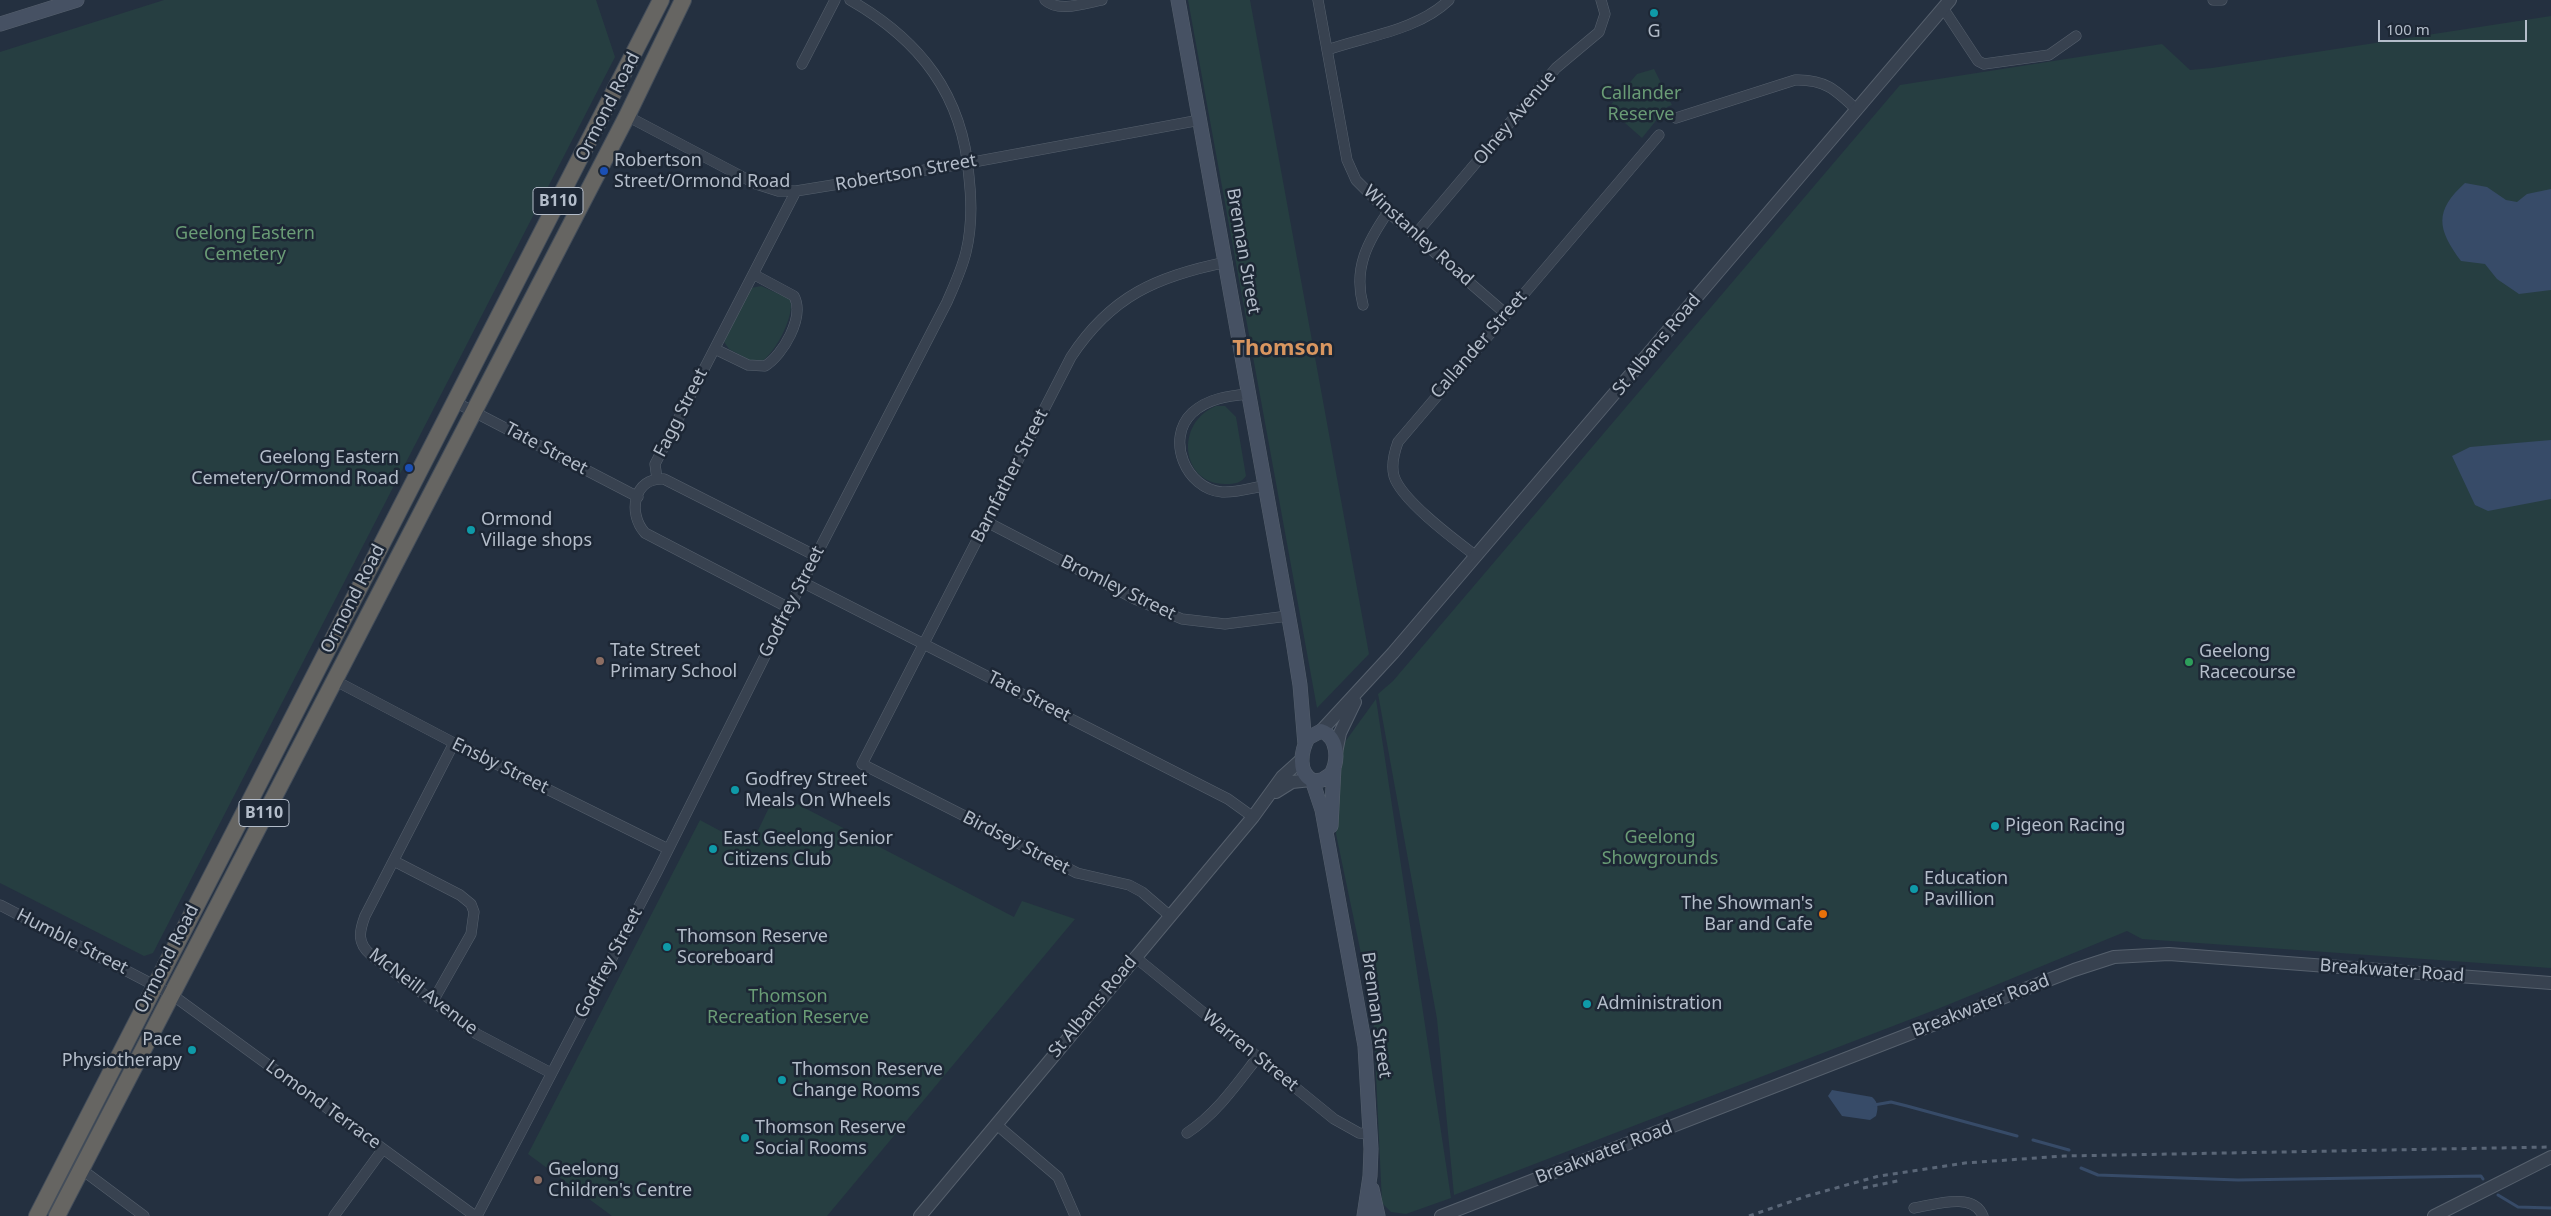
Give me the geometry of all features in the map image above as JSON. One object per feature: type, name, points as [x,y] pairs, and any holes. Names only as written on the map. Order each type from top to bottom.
[{"type":"highway","name":"Ormond Road","points":[[37,1216],[661,0]]},
{"type":"highway","name":"Ormond Road","points":[[57,1216],[472,411],[627,116],[683,0]]},
{"type":"main road","points":[[0,24],[76,0]]},
{"type":"main road","name":"Brennan Street","points":[[1178,0],[1300,685],[1305,745]]},
{"type":"main road","name":"Brennan Street","points":[[1300,685],[1321,731]]},
{"type":"main road","points":[[1321,731],[1331,738],[1335,759],[1329,776],[1319,781],[1311,780],[1304,770],[1302,759],[1305,745],[1310,735],[1321,731]]},
{"type":"main road","name":"Brennan Street","points":[[1331,862],[1331,820],[1335,759]]},
{"type":"main road","name":"Brennan Street","points":[[1311,780],[1322,810],[1364,1046],[1371,1134],[1370,1176],[1364,1216]]},
{"type":"main road","name":"Brennan Street","points":[[1370,1176],[1378,1216]]},
{"type":"street","points":[[802,64],[834,0]]},
{"type":"street","name":"Godfrey Street","points":[[476,1216],[668,850],[802,582],[947,302],[961,268],[972,212],[968,163],[958,120],[939,81],[926,62],[895,29],[850,0]]},
{"type":"street","points":[[1045,0],[1054,6],[1066,7],[1102,0]]},
{"type":"street","name":"Winstanley Road","points":[[1318,0],[1351,172],[1356,180],[1388,212],[1506,314]]},
{"type":"street","points":[[1327,50],[1418,20],[1440,8],[1449,0]]},
{"type":"street","name":"Olney Avenue","points":[[1415,235],[1556,68],[1600,32],[1605,14],[1601,0]]},
{"type":"street","points":[[2213,0],[2222,0]]},
{"type":"street","points":[[1946,4],[1978,61],[1984,64],[2049,55],[2076,36]]},
{"type":"street","name":"St Albans Road","points":[[1321,731],[1362,689],[1946,4]]},
{"type":"street","points":[[1676,118],[1795,80],[1813,80],[1828,84],[1857,110]]},
{"type":"street","name":"Robertson Street","points":[[627,116],[756,184],[778,191],[796,191],[968,163],[1200,120]]},
{"type":"street","name":"Callander Street","points":[[1476,556],[1402,493],[1394,475],[1393,465],[1398,442],[1659,135]]},
{"type":"street","name":"Fagg Street","points":[[657,479],[655,464],[796,191]]},
{"type":"street","points":[[1363,304],[1359,284],[1363,255],[1388,212]]},
{"type":"street","name":"Barnfather Street","points":[[862,764],[1071,357],[1086,334],[1106,313],[1141,288],[1176,274],[1226,262]]},
{"type":"street","name":"Fagg Street","points":[[715,349],[748,365],[765,366],[776,357],[790,332],[797,312],[794,296],[788,291],[753,274]]},
{"type":"street","points":[[1249,394],[1216,399],[1190,415],[1180,438],[1181,458],[1192,476],[1210,489],[1229,492],[1264,486]]},
{"type":"street","name":"Tate Street","points":[[455,402],[638,497]]},
{"type":"street","points":[[789,608],[645,533],[638,525],[634,514],[638,497],[643,487],[657,479],[664,480],[816,556]]},
{"type":"street","name":"Bromley Street","points":[[987,522],[1137,600],[1182,619],[1225,624],[1247,623],[1288,616]]},
{"type":"street","name":"Tate Street","points":[[802,582],[924,642],[1228,799],[1253,817]]},
{"type":"street","name":"Ensby Street","points":[[334,680],[454,743],[668,850]]},
{"type":"street","name":"St Albans Road","points":[[1335,759],[1340,733],[1362,689]]},
{"type":"street","name":"McNeill Avenue","points":[[454,743],[362,923],[360,931],[361,944],[370,955],[493,1044],[551,1073]]},
{"type":"street","name":"St Albans Road","points":[[920,1216],[1253,817],[1282,777],[1296,767],[1302,759]]},
{"type":"street","name":"Birdsey Street","points":[[862,764],[1077,873],[1129,885],[1142,892],[1170,916]]},
{"type":"street","name":"St Albans Road","points":[[1267,799],[1292,782],[1311,780]]},
{"type":"street","points":[[394,861],[460,895],[471,904],[474,912],[470,934],[433,1001]]},
{"type":"street","name":"Humble Street","points":[[0,905],[171,994]]},
{"type":"street","name":"Breakwater Road","points":[[1441,1216],[1460,1213],[2056,977],[2114,956],[2169,954],[2551,982]]},
{"type":"street","name":"Warren Street","points":[[1135,957],[1338,1122],[1359,1133],[1371,1134]]},
{"type":"street","name":"Lomond Terrace","points":[[171,994],[476,1216]]},
{"type":"street","points":[[1187,1133],[1204,1122],[1213,1113],[1257,1058]]},
{"type":"street","points":[[997,1125],[1058,1177],[1075,1216]]},
{"type":"street","points":[[334,1216],[383,1149]]},
{"type":"street","points":[[2434,1216],[2551,1157]]},
{"type":"street","points":[[81,1169],[144,1216]]},
{"type":"street","points":[[1914,1208],[1964,1202],[1979,1208],[1984,1216]]},
{"type":"green space","name":"Geelong Eastern Cemetery","points":[[164,0],[596,0],[615,57],[153,953],[144,956],[0,883],[0,52]]},
{"type":"green space","points":[[1188,0],[1250,0],[1369,654],[1317,708]]},
{"type":"green space","name":"Geelong Racecourse","points":[[2551,16],[2551,968],[2142,939],[2127,931],[1945,1006],[1454,1195],[1437,1019],[1378,694],[1393,681],[1900,85],[2162,44],[2190,70],[2212,68]]},
{"type":"green space","name":"Callander Reserve","points":[[1654,69],[1672,105],[1667,107],[1642,138],[1608,108],[1637,74]]},
{"type":"green space","points":[[761,286],[790,299],[791,306],[790,315],[782,336],[770,354],[757,364],[729,349],[724,342],[751,288]]},
{"type":"green space","points":[[1216,406],[1225,406],[1236,417],[1246,476],[1240,482],[1226,484],[1211,482],[1200,475],[1192,464],[1188,452],[1189,438],[1194,426],[1203,414]]},
{"type":"green space","points":[[1376,699],[1451,1198],[1406,1214],[1391,1212],[1382,1203],[1373,1011],[1336,834],[1342,746]]},
{"type":"green space","name":"Thomson Recreation Reserve","points":[[776,793],[1014,917],[1022,901],[1075,919],[827,1216],[612,1216],[528,1154],[700,820],[750,847]]},
{"type":"water","points":[[2465,183],[2487,187],[2506,200],[2517,202],[2527,194],[2551,189],[2551,290],[2519,294],[2497,279],[2485,264],[2461,261],[2447,239],[2442,220],[2448,202]]},
{"type":"water","points":[[2551,440],[2551,499],[2488,511],[2475,505],[2452,456],[2470,447]]},
{"type":"water","points":[[1832,1090],[1872,1097],[1877,1106],[1876,1116],[1870,1120],[1842,1116],[1828,1096]]},
{"type":"waterway","points":[[1874,1105],[1891,1102],[2017,1136]]},
{"type":"waterway","points":[[2033,1140],[2069,1150]]},
{"type":"waterway","points":[[2081,1168],[2098,1175],[2238,1180],[2481,1176],[2483,1179]]},
{"type":"waterway","points":[[2498,1195],[2518,1207],[2551,1208]]},
{"type":"railway","points":[[1749,1216],[1807,1196],[1879,1176],[1965,1163],[2064,1156],[2551,1147]]},
{"type":"railway","points":[[1863,1188],[1902,1180]]},
{"type":"place","name":"G","points":[[1654,13]]},
{"type":"place","name":"Robertson Street/Ormond Road","points":[[604,171]]},
{"type":"place","name":"Geelong Eastern Cemetery/Ormond Road","points":[[409,468]]},
{"type":"place","name":"Ormond Village shops","points":[[471,530]]},
{"type":"place","name":"Tate Street Primary School","points":[[600,661]]},
{"type":"place","name":"Geelong Racecourse","points":[[2189,662]]},
{"type":"place","name":"Godfrey Street Meals On Wheels","points":[[735,790]]},
{"type":"place","name":"Pigeon Racing","points":[[1995,826]]},
{"type":"place","name":"East Geelong Senior Citizens Club","points":[[713,849]]},
{"type":"place","name":"Education Pavillion","points":[[1914,889]]},
{"type":"place","name":"The Showman's Bar and Cafe","points":[[1823,914]]},
{"type":"place","name":"Thomson Reserve Scoreboard","points":[[667,947]]},
{"type":"place","name":"Administration","points":[[1587,1004]]},
{"type":"place","name":"Pace Physiotherapy","points":[[192,1050]]},
{"type":"place","name":"Thomson Reserve Change Rooms","points":[[782,1080]]},
{"type":"place","name":"Thomson Reserve Social Rooms","points":[[745,1138]]},
{"type":"place","name":"Geelong Children's Centre","points":[[538,1180]]},
{"type":"district","name":"Thomson","points":[[1283,349]]},
{"type":"park label","name":"Geelong Showgrounds","points":[[1660,848]]}]
